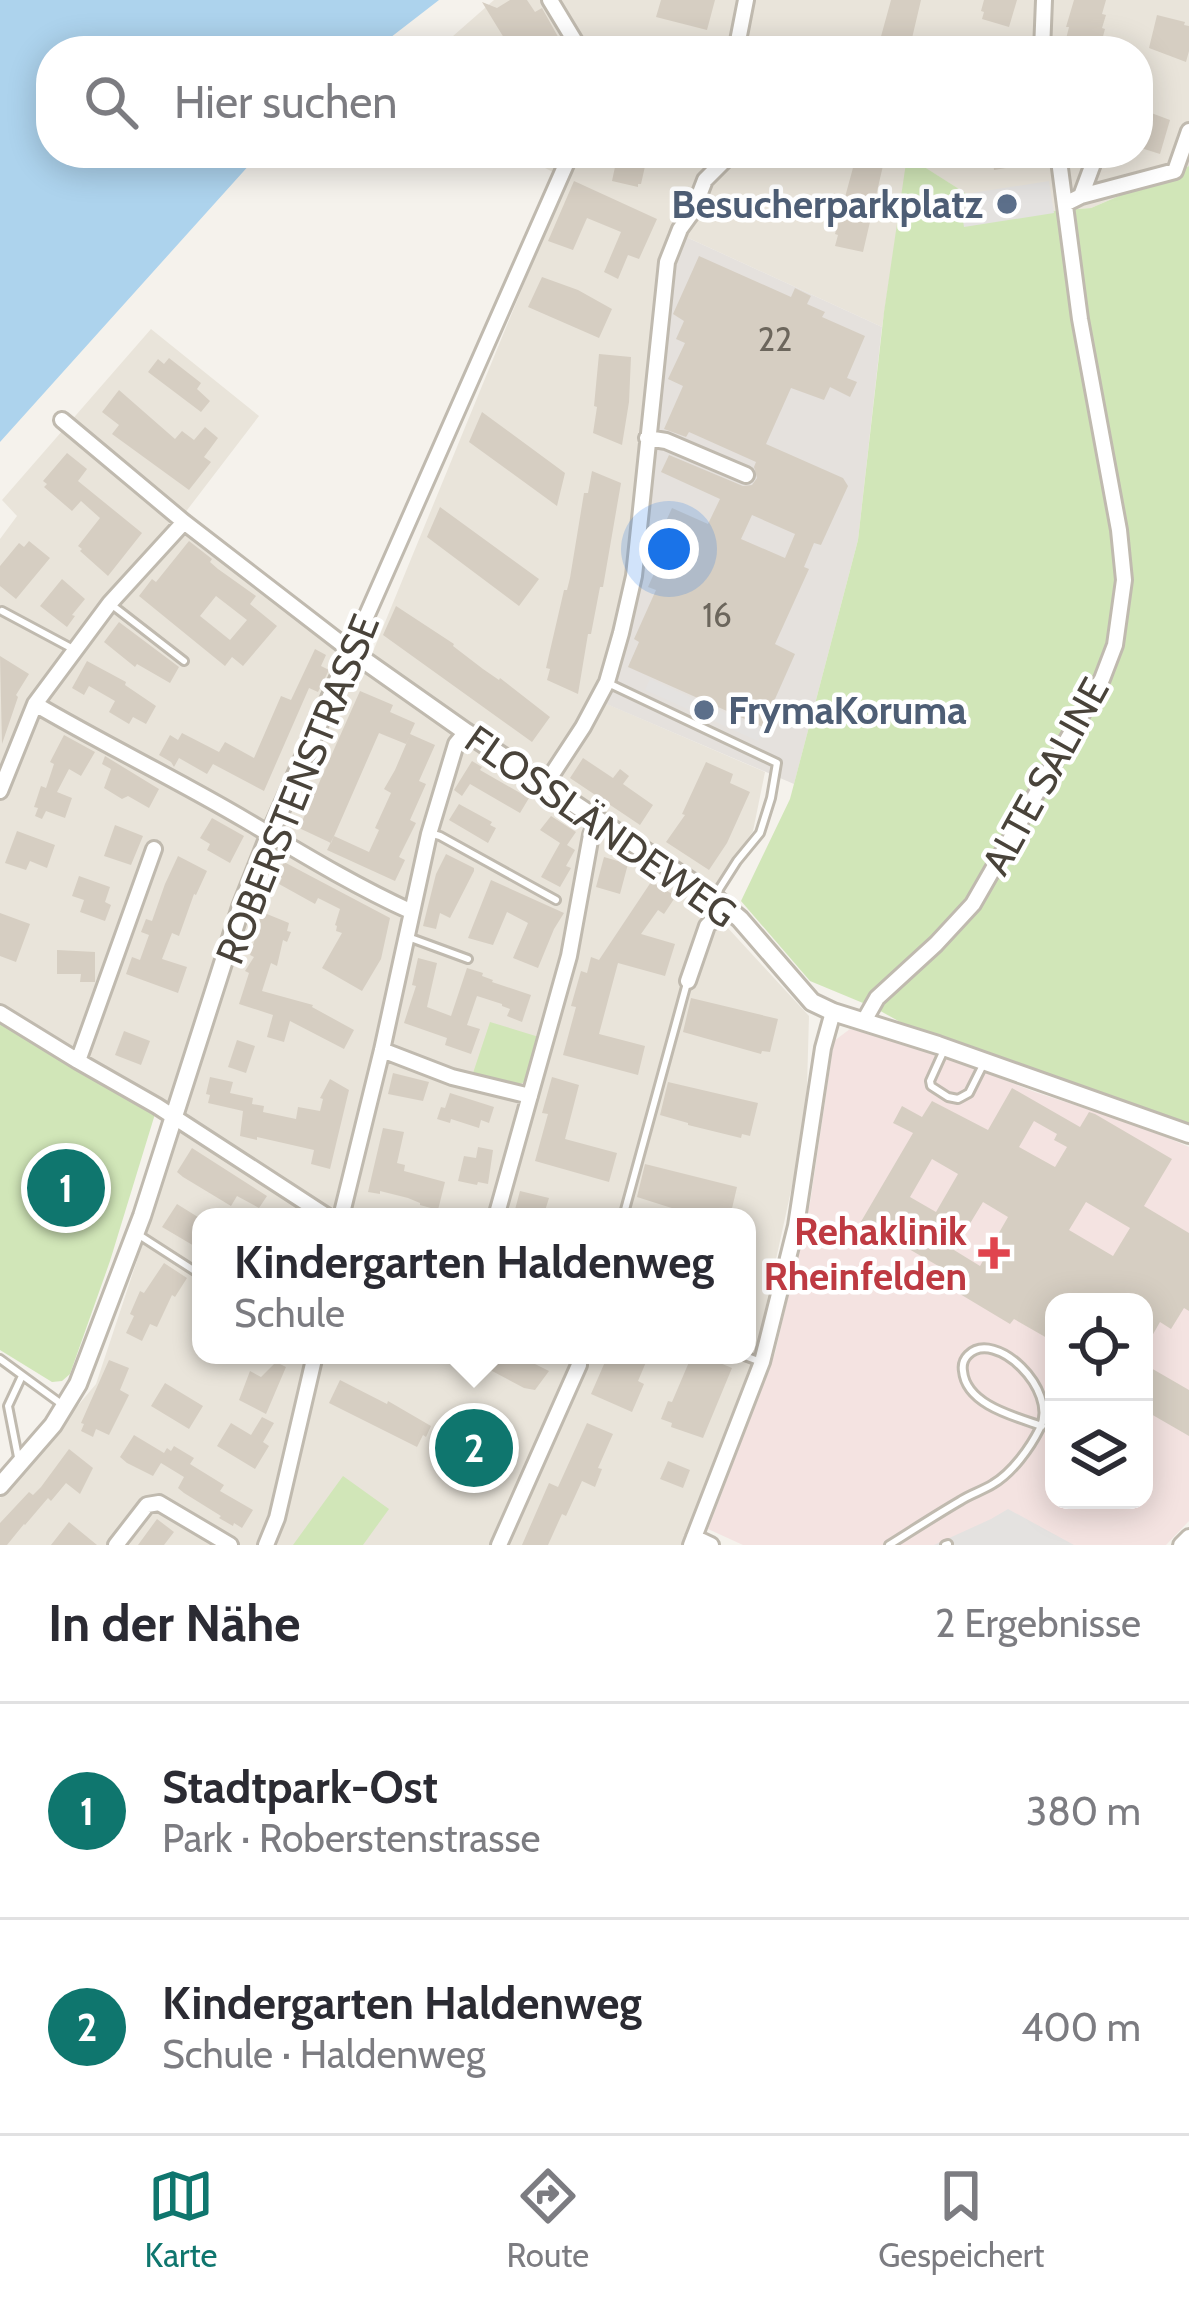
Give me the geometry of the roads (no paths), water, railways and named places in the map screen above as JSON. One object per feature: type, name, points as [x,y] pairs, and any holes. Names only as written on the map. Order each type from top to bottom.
[{"type":"street","points":[[550,0],[570,36]]},
{"type":"street","points":[[739,36],[746,0]]},
{"type":"street","points":[[1043,36],[1044,0]]},
{"type":"street","points":[[1065,203],[1175,172],[1189,131]]},
{"type":"street","name":"ROBERSTENSTRASSE","points":[[0,1486],[65,1408],[78,1384],[136,1233],[269,836],[564,168]]},
{"type":"street","points":[[545,785],[607,682],[634,576],[667,262],[705,180],[717,168]]},
{"type":"street","name":"ALTE SALINE","points":[[864,1021],[877,998],[973,904],[1102,680],[1115,645],[1124,580],[1119,530],[1080,319],[1060,168]]},
{"type":"street","points":[[1081,196],[1091,168]]},
{"type":"street","name":"FLOSSLÄNDEWEG","points":[[62,420],[184,523],[351,651],[720,902],[812,1002],[1189,1134]]},
{"type":"street","points":[[647,437],[746,475]]},
{"type":"street","points":[[0,790],[35,704],[110,603],[184,523]]},
{"type":"street","points":[[35,704],[366,891],[410,910]]},
{"type":"street","points":[[343,1208],[429,834],[456,744],[466,732]]},
{"type":"street","points":[[499,1208],[569,956],[597,820]]},
{"type":"street","points":[[78,1061],[154,849]]},
{"type":"street","points":[[688,981],[720,902]]},
{"type":"street","points":[[711,1545],[692,1541],[762,1362],[796,1226],[826,1030],[833,1012]]},
{"type":"street","points":[[0,1013],[157,1106],[314,1208]]},
{"type":"street","points":[[382,1050],[452,1077],[530,1096]]},
{"type":"street","points":[[266,1545],[277,1518],[312,1364]]},
{"type":"street","points":[[499,1545],[580,1364]]},
{"type":"street","points":[[116,1545],[147,1505],[158,1503],[230,1545]]},
{"type":"street","points":[[1181,1545],[1189,1537]]},
{"type":"lane","points":[[110,603],[184,661]]},
{"type":"lane","points":[[2,611],[73,650]]},
{"type":"lane","points":[[607,682],[778,763],[760,833],[737,860],[720,902]]},
{"type":"lane","points":[[429,834],[556,900]]},
{"type":"lane","points":[[405,936],[468,959]]},
{"type":"lane","points":[[625,1208],[688,981]]},
{"type":"lane","points":[[945,1048],[930,1077],[931,1086],[948,1097],[958,1100],[969,1093],[984,1064]]},
{"type":"lane","points":[[136,1233],[192,1269]]},
{"type":"lane","points":[[890,1545],[992,1485],[1012,1469],[1042,1426],[1044,1411],[1034,1378],[991,1349],[974,1350],[964,1358],[967,1385],[983,1401],[1042,1426]]},
{"type":"lane","points":[[0,1359],[65,1408]]},
{"type":"lane","points":[[756,1360],[762,1362]]},
{"type":"lane","points":[[20,1464],[8,1416],[10,1398],[22,1376]]},
{"type":"lane","points":[[0,1393],[10,1398]]},
{"type":"water","points":[[0,0],[439,0],[392,36],[36,36],[36,168],[247,168],[0,442]]},
{"type":"place","name":"Besucherparkplatz","points":[[1007,204]]},
{"type":"place","name":"FrymaKoruma","points":[[704,710]]},
{"type":"place","name":"Stadtpark-Ost","points":[[66,1188]]},
{"type":"place","name":"Rehaklinik Rheinfelden","points":[[994,1253]]},
{"type":"place","name":"Kindergarten Haldenweg","points":[[474,1448]]}]
